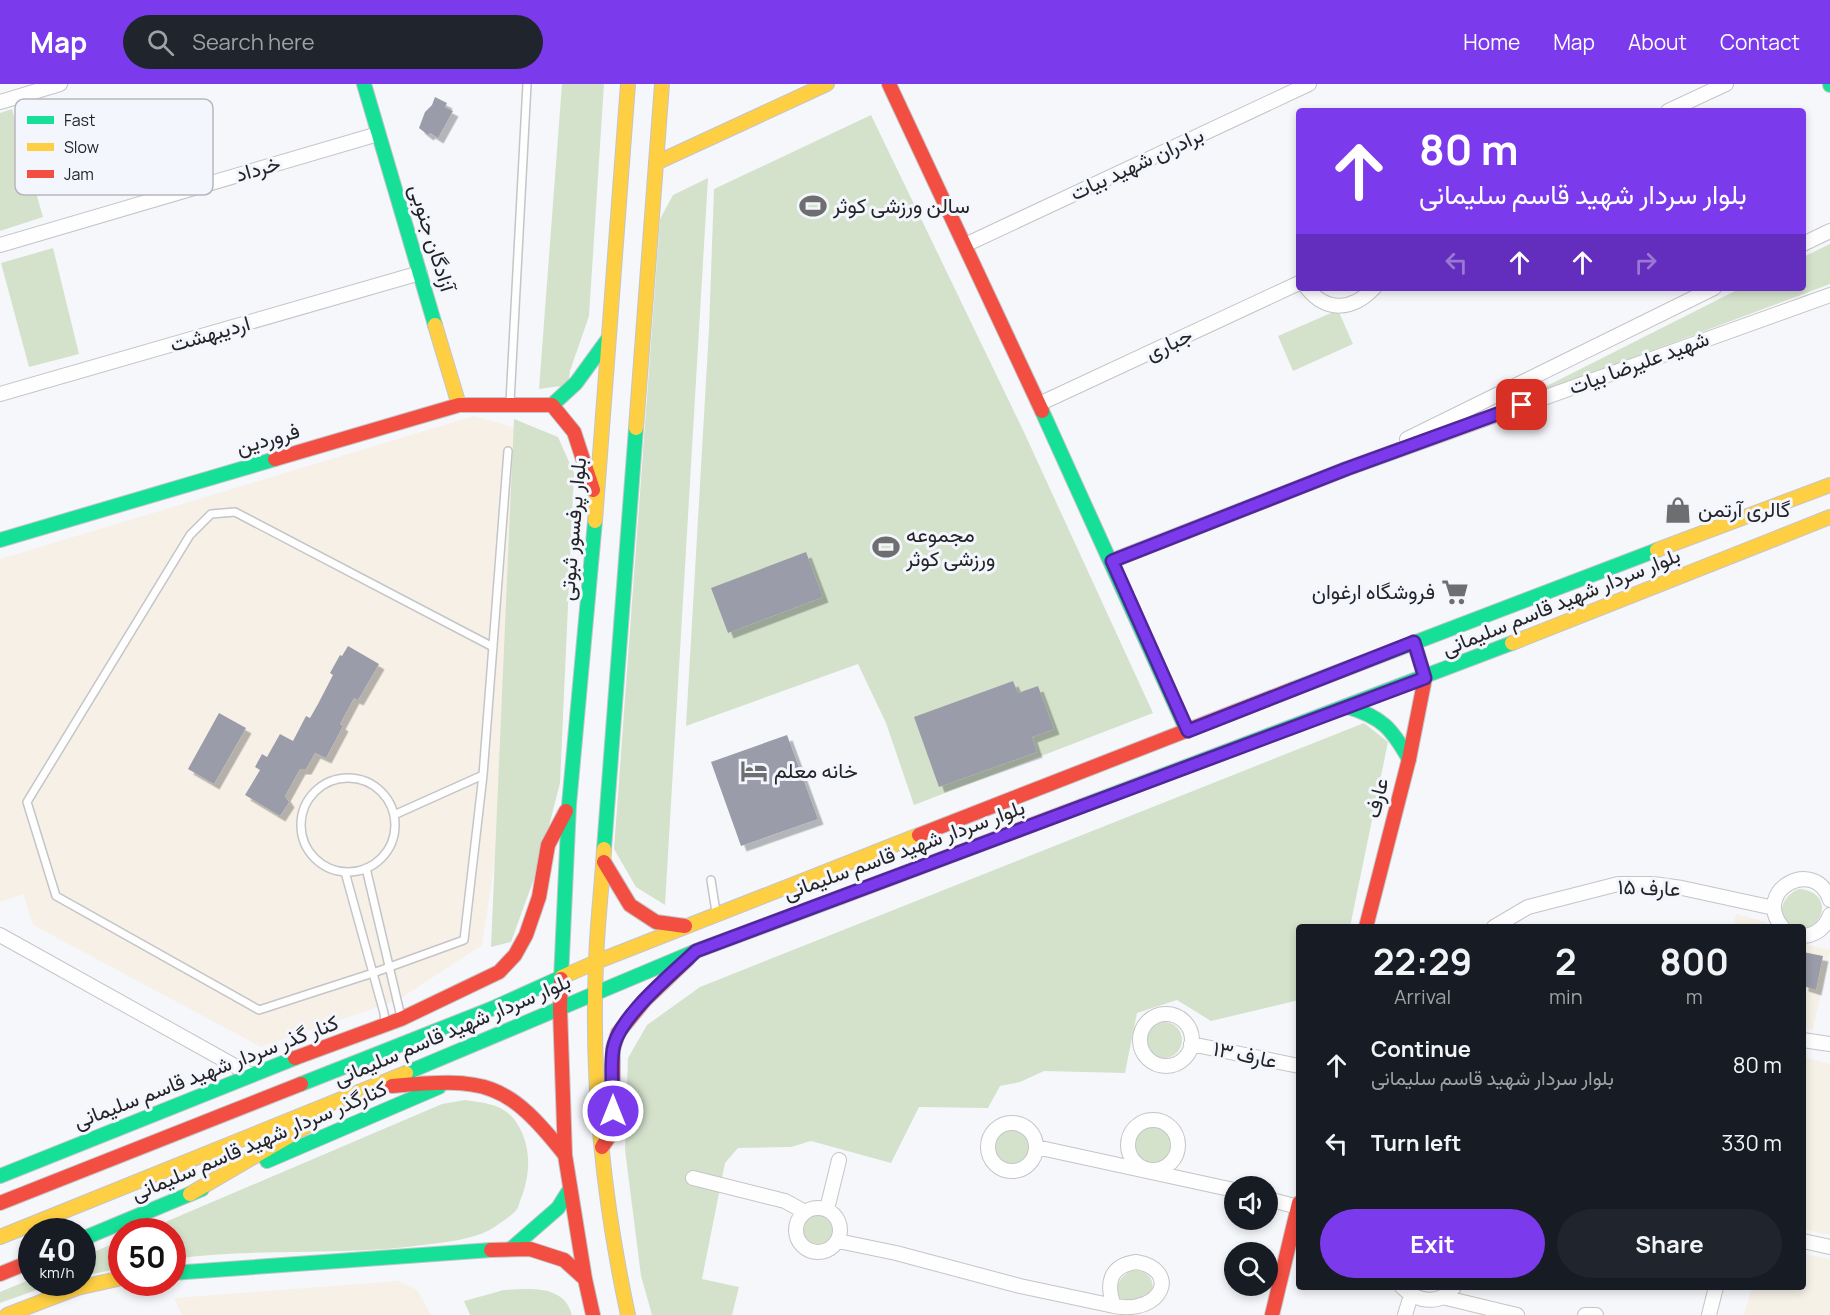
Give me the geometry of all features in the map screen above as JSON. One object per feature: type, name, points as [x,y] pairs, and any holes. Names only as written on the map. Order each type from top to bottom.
[{"type":"main road","name":"آزادگان جنوبی","points":[[364,84],[459,405]]},
{"type":"main road","name":"بلوار پرفسور ثبوتی","points":[[593,1315],[565,1155],[560,1009],[569,805],[597,500],[628,84]]},
{"type":"main road","points":[[628,1315],[616,1258],[600,1149],[595,992],[662,84]]},
{"type":"main road","points":[[656,163],[827,84]]},
{"type":"main road","points":[[889,84],[1112,561],[1188,731]]},
{"type":"main road","points":[[597,500],[574,432],[552,405],[565,397],[579,382],[609,338]]},
{"type":"main road","name":"فروردین","points":[[0,540],[459,405],[552,405]]},
{"type":"main road","name":"بلوار سردار شهید قاسم سلیمانی","points":[[0,1203],[491,1009],[596,962],[1414,642],[1830,485]]},
{"type":"main road","name":"بلوار سردار شهید قاسم سلیمانی","points":[[0,1238],[372,1088],[696,951],[1425,678],[1830,517]]},
{"type":"main road","points":[[1414,642],[1425,678]]},
{"type":"main road","name":"عارف","points":[[1367,924],[1409,759],[1425,678]]},
{"type":"main road","points":[[1348,707],[1371,713],[1387,724],[1409,759]]},
{"type":"main road","name":"کنار گذر سردار شهید قاسم سلیمانی","points":[[0,1176],[251,1075],[385,1026],[499,972],[515,955],[526,935],[539,897],[548,846],[569,805]]},
{"type":"main road","points":[[604,862],[630,905],[656,922],[688,926]]},
{"type":"main road","points":[[600,1149],[613,1131],[613,1049],[618,1033],[645,1000],[696,951]]},
{"type":"main road","points":[[190,1194],[372,1088],[452,1082],[490,1087],[514,1100],[529,1112],[565,1155]]},
{"type":"main road","name":"کنارگذر سردار شهید قاسم سلیمانی","points":[[96,1233],[452,1082]]},
{"type":"main road","points":[[512,1248],[558,1208],[570,1189]]},
{"type":"main road","points":[[1272,1315],[1293,1258],[1296,1232]]},
{"type":"main road","points":[[186,1272],[512,1248],[530,1249],[564,1260],[585,1279]]},
{"type":"main road","points":[[0,1274],[18,1267]]},
{"type":"main road","points":[[7,1315],[60,1293],[108,1281]]},
{"type":"street","points":[[0,102],[60,84]]},
{"type":"street","name":"برادران شهید بیات","points":[[964,245],[1309,84]]},
{"type":"street","points":[[1674,108],[1726,84]]},
{"type":"street","name":"خرداد","points":[[213,182],[378,134]]},
{"type":"street","name":"خرداد","points":[[0,245],[170,195]]},
{"type":"street","points":[[1806,243],[1830,231]]},
{"type":"street","name":"اردیبهشت","points":[[0,394],[420,273]]},
{"type":"street","name":"جباری","points":[[1039,404],[1296,284]]},
{"type":"street","points":[[1309,291],[1316,299],[1335,307],[1357,303],[1371,291]]},
{"type":"street","name":"شهید علیرضا بیات","points":[[1346,469],[1708,291]]},
{"type":"street","name":"شهید علیرضا بیات","points":[[1112,561],[1346,469],[1830,295]]},
{"type":"street","points":[[1780,924],[1775,917],[1774,908],[1780,890],[1796,880],[1814,881],[1822,886],[1830,900]]},
{"type":"street","name":"عارف ۱۵","points":[[1499,924],[1528,907],[1618,884],[1653,884],[1682,888],[1774,908]]},
{"type":"street","points":[[1806,935],[1822,929],[1830,915]]},
{"type":"street","points":[[0,935],[251,1075]]},
{"type":"street","points":[[1806,1040],[1830,1044]]},
{"type":"street","name":"عارف ۱۳","points":[[1191,1044],[1296,1065]]},
{"type":"street","points":[[1036,1147],[1224,1188]]},
{"type":"street","points":[[827,1209],[838,1160]]},
{"type":"street","points":[[693,1178],[785,1201],[806,1212]]},
{"type":"street","points":[[1278,1201],[1296,1204]]},
{"type":"street","points":[[812,1208],[827,1209],[838,1219],[841,1226],[838,1240],[828,1251],[821,1253],[806,1250],[797,1238],[796,1231],[800,1217],[812,1208]]},
{"type":"street","points":[[838,1240],[1020,1286],[1114,1306],[1133,1315],[1154,1306],[1161,1291],[1158,1274],[1144,1263],[1127,1263],[1114,1273],[1109,1290],[1114,1306]]},
{"type":"street","points":[[1806,1242],[1830,1247]]},
{"type":"street","points":[[1405,1315],[1406,1291],[1421,1300],[1432,1300],[1442,1297],[1450,1290]]},
{"type":"street","points":[[1709,1315],[1715,1290]]},
{"type":"street","points":[[1442,1297],[1517,1315]]},
{"type":"street","points":[[1585,1315],[1596,1315]]},
{"type":"lane","points":[[510,405],[527,84]]},
{"type":"lane","points":[[493,648],[235,512],[211,514],[190,535],[27,802],[56,896],[259,1010],[373,973],[464,940],[483,775],[493,648],[508,451]]},
{"type":"lane","points":[[394,815],[483,775]]},
{"type":"lane","points":[[348,777],[364,780],[378,788],[389,800],[394,815],[395,831],[390,847],[380,860],[366,868],[345,872],[329,868],[315,860],[306,847],[301,832],[301,815],[312,794],[332,780],[348,777]]},
{"type":"lane","points":[[366,868],[401,1019]]},
{"type":"lane","points":[[345,872],[384,1013],[385,1026]]},
{"type":"lane","points":[[711,880],[716,915]]},
{"type":"shaded area","points":[[474,416],[516,428],[504,800],[482,945],[398,1000],[261,1047],[33,925],[23,894],[0,902],[0,559]]},
{"type":"shaded area","points":[[1736,914],[1766,922],[1766,924],[1734,924]]},
{"type":"shaded area","points":[[1806,945],[1830,950],[1813,1030],[1806,1028]]},
{"type":"shaded area","points":[[1806,1058],[1830,1064],[1830,1235],[1806,1230]]},
{"type":"shaded area","points":[[1806,1255],[1830,1259],[1830,1315],[1744,1315],[1751,1290],[1806,1290]]},
{"type":"shaded area","points":[[399,1281],[417,1290],[431,1315],[182,1315],[174,1298]]},
{"type":"green space","points":[[562,84],[604,84],[589,316],[570,371],[568,385],[539,389]]},
{"type":"green space","points":[[12,109],[15,119],[15,195],[37,195],[43,217],[0,231],[0,113]]},
{"type":"green space","name":"مجموعه ورزشی کوثر","points":[[871,115],[1023,430],[1153,713],[914,805],[886,723],[858,664],[686,726],[709,329],[714,189]]},
{"type":"green space","points":[[708,178],[665,905],[636,887],[614,849],[660,219],[673,195]]},
{"type":"green space","points":[[1830,244],[1830,284],[1519,400],[1735,291],[1806,291],[1806,256]]},
{"type":"green space","points":[[53,248],[79,354],[29,367],[1,263]]},
{"type":"green space","points":[[1338,310],[1353,344],[1293,371],[1278,336]]},
{"type":"green space","points":[[514,419],[558,437],[574,473],[560,783],[539,865],[511,942],[491,947]]},
{"type":"green space","points":[[1364,723],[1388,742],[1351,924],[1296,924],[1296,1001],[1211,1021],[1177,1000],[1137,1013],[1125,1073],[1044,1071],[1020,1082],[1000,1086],[988,1108],[919,1107],[891,1163],[811,1141],[791,1147],[738,1148],[725,1163],[702,1279],[739,1287],[732,1315],[652,1315],[641,1276],[625,1150],[628,1058],[647,1025],[700,987]]},
{"type":"green space","points":[[1799,889],[1809,891],[1820,900],[1821,914],[1812,926],[1806,929],[1806,924],[1790,924],[1783,917],[1783,905],[1791,893]]},
{"type":"green space","points":[[1164,1022],[1177,1027],[1182,1040],[1177,1053],[1164,1058],[1151,1053],[1146,1040],[1151,1027]]},
{"type":"green space","points":[[465,1100],[500,1108],[513,1117],[523,1135],[528,1158],[528,1173],[518,1208],[489,1230],[473,1237],[399,1248],[237,1253],[186,1257],[186,1218],[175,1218],[442,1104]]},
{"type":"green space","points":[[1153,1127],[1166,1132],[1171,1145],[1166,1158],[1153,1163],[1140,1158],[1135,1145],[1140,1132]]},
{"type":"green space","points":[[1012,1129],[1025,1134],[1030,1147],[1025,1160],[1012,1165],[999,1160],[994,1147],[999,1134]]},
{"type":"green space","points":[[817,1213],[829,1219],[835,1231],[829,1243],[817,1249],[805,1243],[799,1231],[805,1219]]},
{"type":"green space","points":[[108,1246],[108,1271],[96,1273],[96,1251]]},
{"type":"green space","points":[[1131,1271],[1144,1273],[1151,1280],[1153,1290],[1149,1302],[1121,1301],[1118,1283]]},
{"type":"green space","points":[[18,1284],[20,1296],[0,1303],[0,1292]]},
{"type":"green space","points":[[534,1289],[554,1293],[568,1305],[572,1315],[470,1315],[464,1301],[504,1290]]},
{"type":"building","points":[[435,97],[447,103],[445,107],[453,111],[438,138],[430,133],[428,135],[419,128],[425,112],[432,105]]},
{"type":"building","points":[[806,552],[823,597],[728,633],[711,588]]},
{"type":"building","points":[[348,646],[379,664],[358,700],[354,698],[340,724],[343,726],[326,758],[315,753],[306,769],[300,769],[285,796],[289,802],[280,816],[245,795],[260,770],[255,767],[262,754],[267,757],[280,734],[293,741],[306,716],[310,718],[333,675],[330,673]]},
{"type":"building","points":[[1013,681],[1018,693],[1038,686],[1054,729],[1032,737],[1037,752],[939,787],[914,717]]},
{"type":"building","points":[[219,713],[246,728],[214,784],[188,769]]},
{"type":"building","points":[[787,735],[818,819],[741,846],[711,762]]},
{"type":"building","points":[[1806,953],[1823,956],[1816,990],[1806,987]]},
{"type":"traffic: fast","points":[[364,84],[435,325]]},
{"type":"traffic: fast","points":[[552,405],[576,383],[608,339]]},
{"type":"traffic: fast","points":[[1042,411],[1187,731]]},
{"type":"traffic: fast","points":[[604,849],[636,428]]},
{"type":"traffic: fast","points":[[0,540],[275,459]]},
{"type":"traffic: fast","points":[[561,979],[569,805],[595,521]]},
{"type":"traffic: fast","points":[[1293,689],[1657,550]]},
{"type":"traffic: fast","points":[[1082,806],[1512,643]]},
{"type":"traffic: fast","points":[[1348,707],[1378,720],[1391,732],[1409,759]]},
{"type":"traffic: fast","points":[[406,1073],[696,951],[841,897]]},
{"type":"traffic: fast","points":[[301,1084],[491,1009],[562,977]]},
{"type":"traffic: fast","points":[[0,1176],[295,1058]]},
{"type":"traffic: fast","points":[[267,1161],[439,1087]]},
{"type":"traffic: fast","points":[[96,1233],[202,1189]]},
{"type":"traffic: fast","points":[[512,1248],[558,1208],[570,1189]]},
{"type":"traffic: fast","points":[[186,1272],[491,1250]]},
{"type":"traffic: slow","points":[[595,521],[628,84]]},
{"type":"traffic: slow","points":[[636,428],[662,84]]},
{"type":"traffic: slow","points":[[656,163],[827,84]]},
{"type":"traffic: slow","points":[[435,325],[459,405]]},
{"type":"traffic: slow","points":[[1657,550],[1830,485]]},
{"type":"traffic: slow","points":[[1512,643],[1830,517]]},
{"type":"traffic: slow","points":[[562,977],[919,835]]},
{"type":"traffic: slow","points":[[604,849],[596,963],[597,1096],[612,1228],[628,1315]]},
{"type":"traffic: slow","points":[[0,1237],[406,1073]]},
{"type":"traffic: slow","points":[[190,1194],[312,1123]]},
{"type":"traffic: slow","points":[[7,1315],[77,1288],[108,1281]]},
{"type":"traffic: jam","points":[[889,84],[1042,411]]},
{"type":"traffic: jam","points":[[275,459],[459,405],[552,405]]},
{"type":"traffic: jam","points":[[552,405],[574,432],[593,490]]},
{"type":"traffic: jam","points":[[1367,924],[1409,759],[1425,678],[1414,642]]},
{"type":"traffic: jam","points":[[919,835],[1293,689]]},
{"type":"traffic: jam","points":[[841,897],[1082,806]]},
{"type":"traffic: jam","points":[[295,1058],[401,1019],[499,972],[515,955],[526,935],[539,897],[548,845],[566,811]]},
{"type":"traffic: jam","points":[[604,862],[630,905],[656,922],[685,926]]},
{"type":"traffic: jam","points":[[602,1147],[613,1131],[613,1049],[618,1033],[645,1000],[688,959]]},
{"type":"traffic: jam","points":[[561,979],[565,1155],[593,1315]]},
{"type":"traffic: jam","points":[[392,1086],[450,1083],[491,1089],[509,1098],[526,1111],[565,1155]]},
{"type":"traffic: jam","points":[[0,1203],[301,1084]]},
{"type":"traffic: jam","points":[[1272,1315],[1296,1215]]},
{"type":"traffic: jam","points":[[491,1250],[530,1249],[564,1260],[585,1279]]},
{"type":"traffic: jam","points":[[0,1274],[18,1267]]},
{"type":"place","name":"سالن ورزشی کوثر","points":[[813,206]]},
{"type":"place","name":"گالری آرتمن","points":[[1678,510]]},
{"type":"place","name":"مجموعه ورزشی کوثر","points":[[886,547]]},
{"type":"place","name":"فروشگاه ارغوان","points":[[1455,592]]},
{"type":"place","name":"خانه معلم","points":[[754,771]]},
{"type":"route","points":[[613,1111],[613,1049],[618,1033],[645,1000],[696,951],[1425,678],[1414,642],[1188,731],[1112,561],[1235,511],[1522,405]]}]
